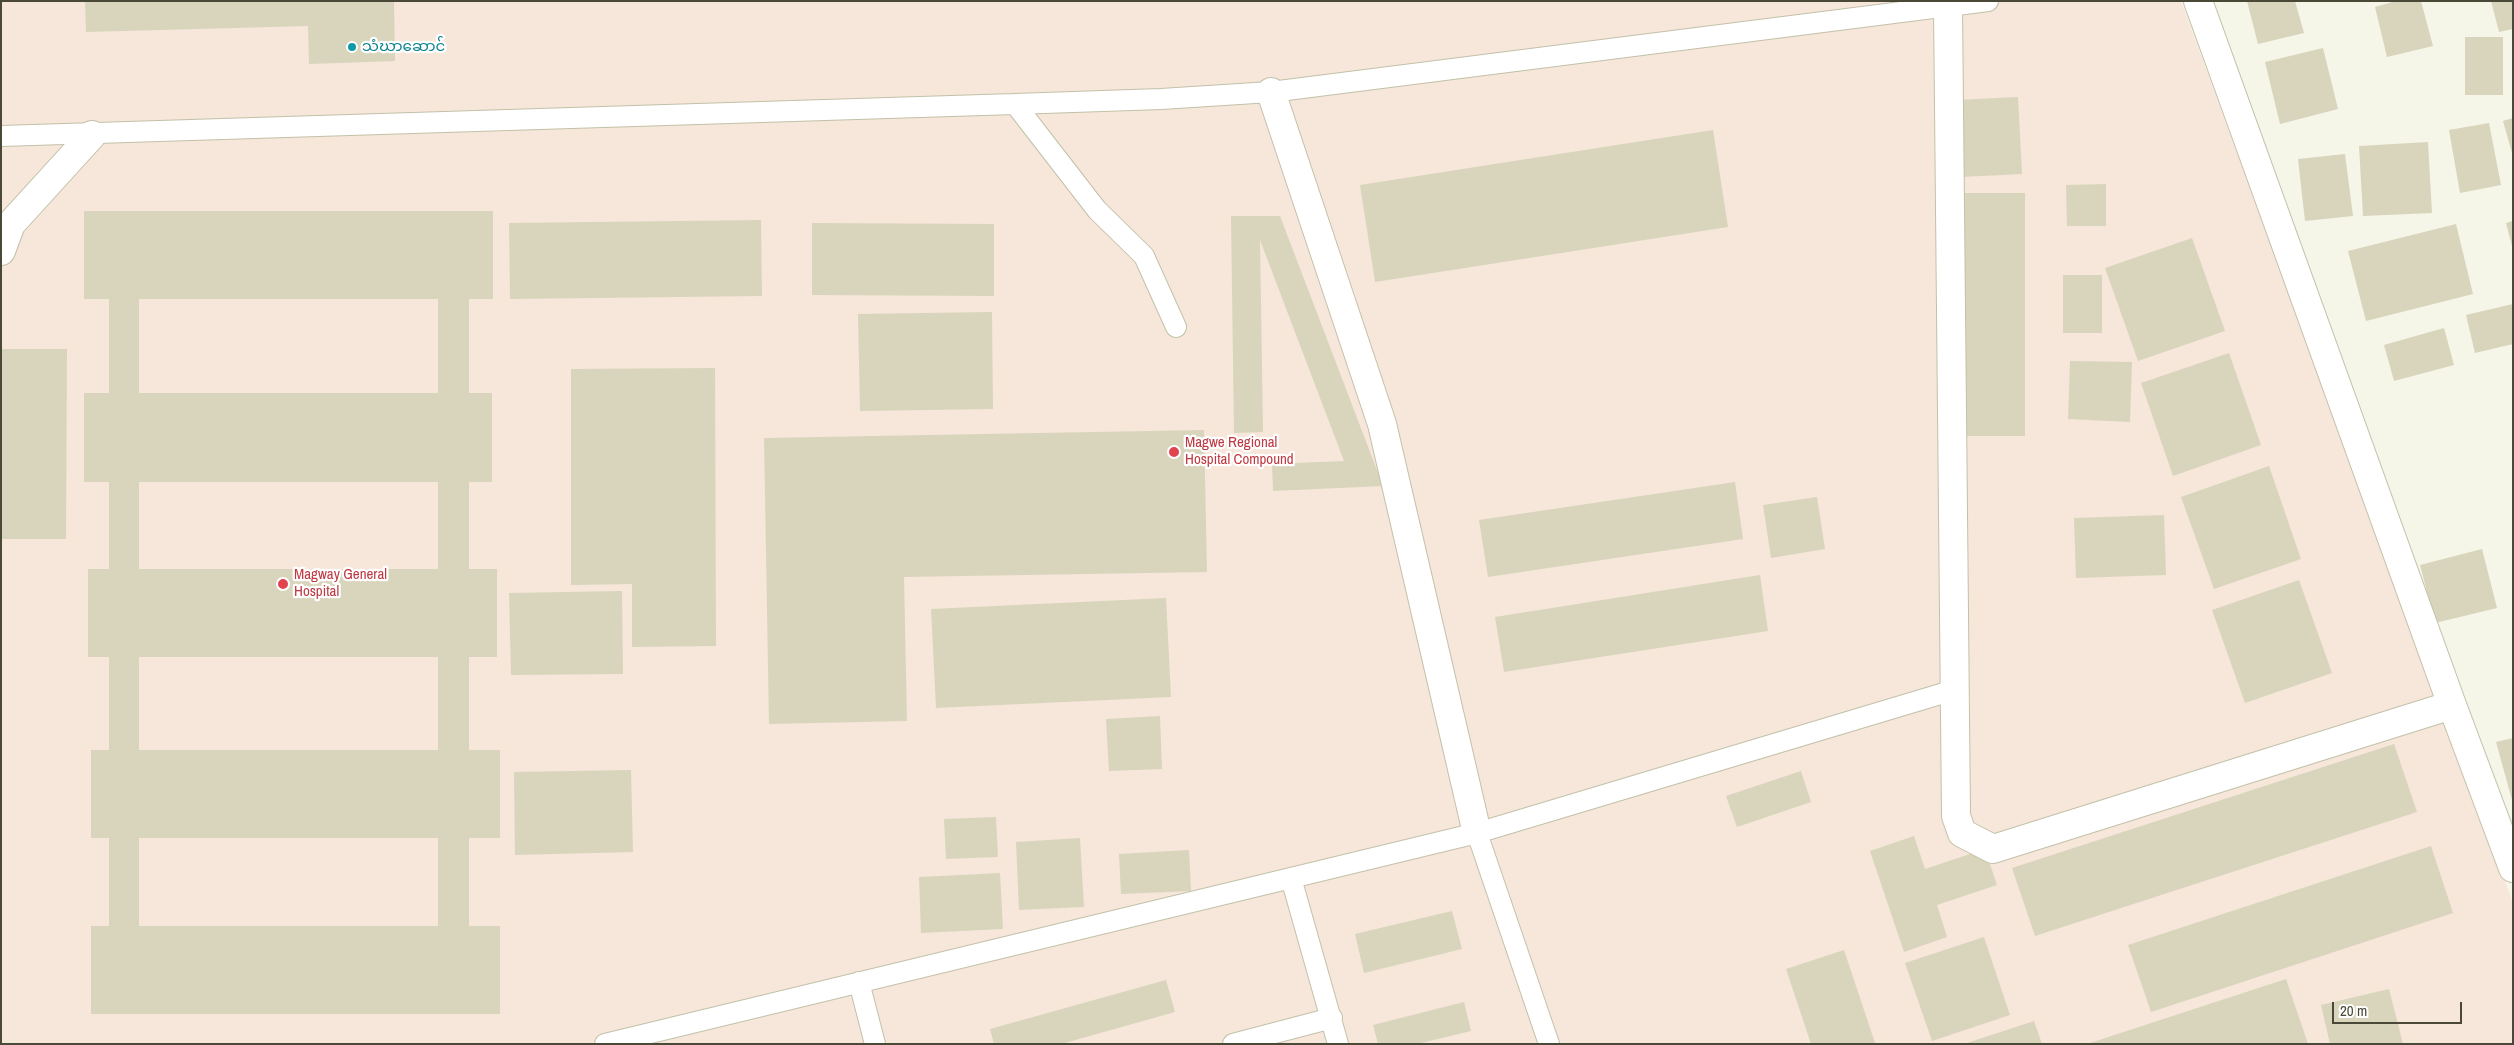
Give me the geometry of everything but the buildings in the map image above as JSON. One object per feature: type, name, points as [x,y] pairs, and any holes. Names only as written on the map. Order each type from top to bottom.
[{"type":"street","points":[[2198,1],[2452,706],[2513,868]]},
{"type":"street","points":[[1948,7],[1956,816],[1962,833],[1993,849],[2452,706]]},
{"type":"street","points":[[1271,92],[1382,424],[1477,833]]},
{"type":"street","points":[[1,251],[11,224],[92,135]]},
{"type":"lane","points":[[1,136],[92,135],[766,110],[1162,99],[1271,92],[1988,1]]},
{"type":"lane","points":[[1016,104],[1097,210],[1144,256],[1176,327]]},
{"type":"lane","points":[[605,1044],[1477,833],[1954,690]]},
{"type":"lane","points":[[1477,833],[1549,1044]]},
{"type":"lane","points":[[1291,878],[1338,1044]]},
{"type":"lane","points":[[859,982],[876,1044]]},
{"type":"lane","points":[[1233,1044],[1332,1018]]},
{"type":"shaded area","name":"Magwe Regional Hospital Compound","points":[[1,1],[2181,1],[2513,903],[2513,1044],[1,1044]]},
{"type":"place","name":"သံဃာဆောင်","points":[[352,47]]},
{"type":"place","name":"Magwe Regional Hospital Compound","points":[[1174,452]]},
{"type":"place","name":"Magway General Hospital","points":[[283,584]]}]
